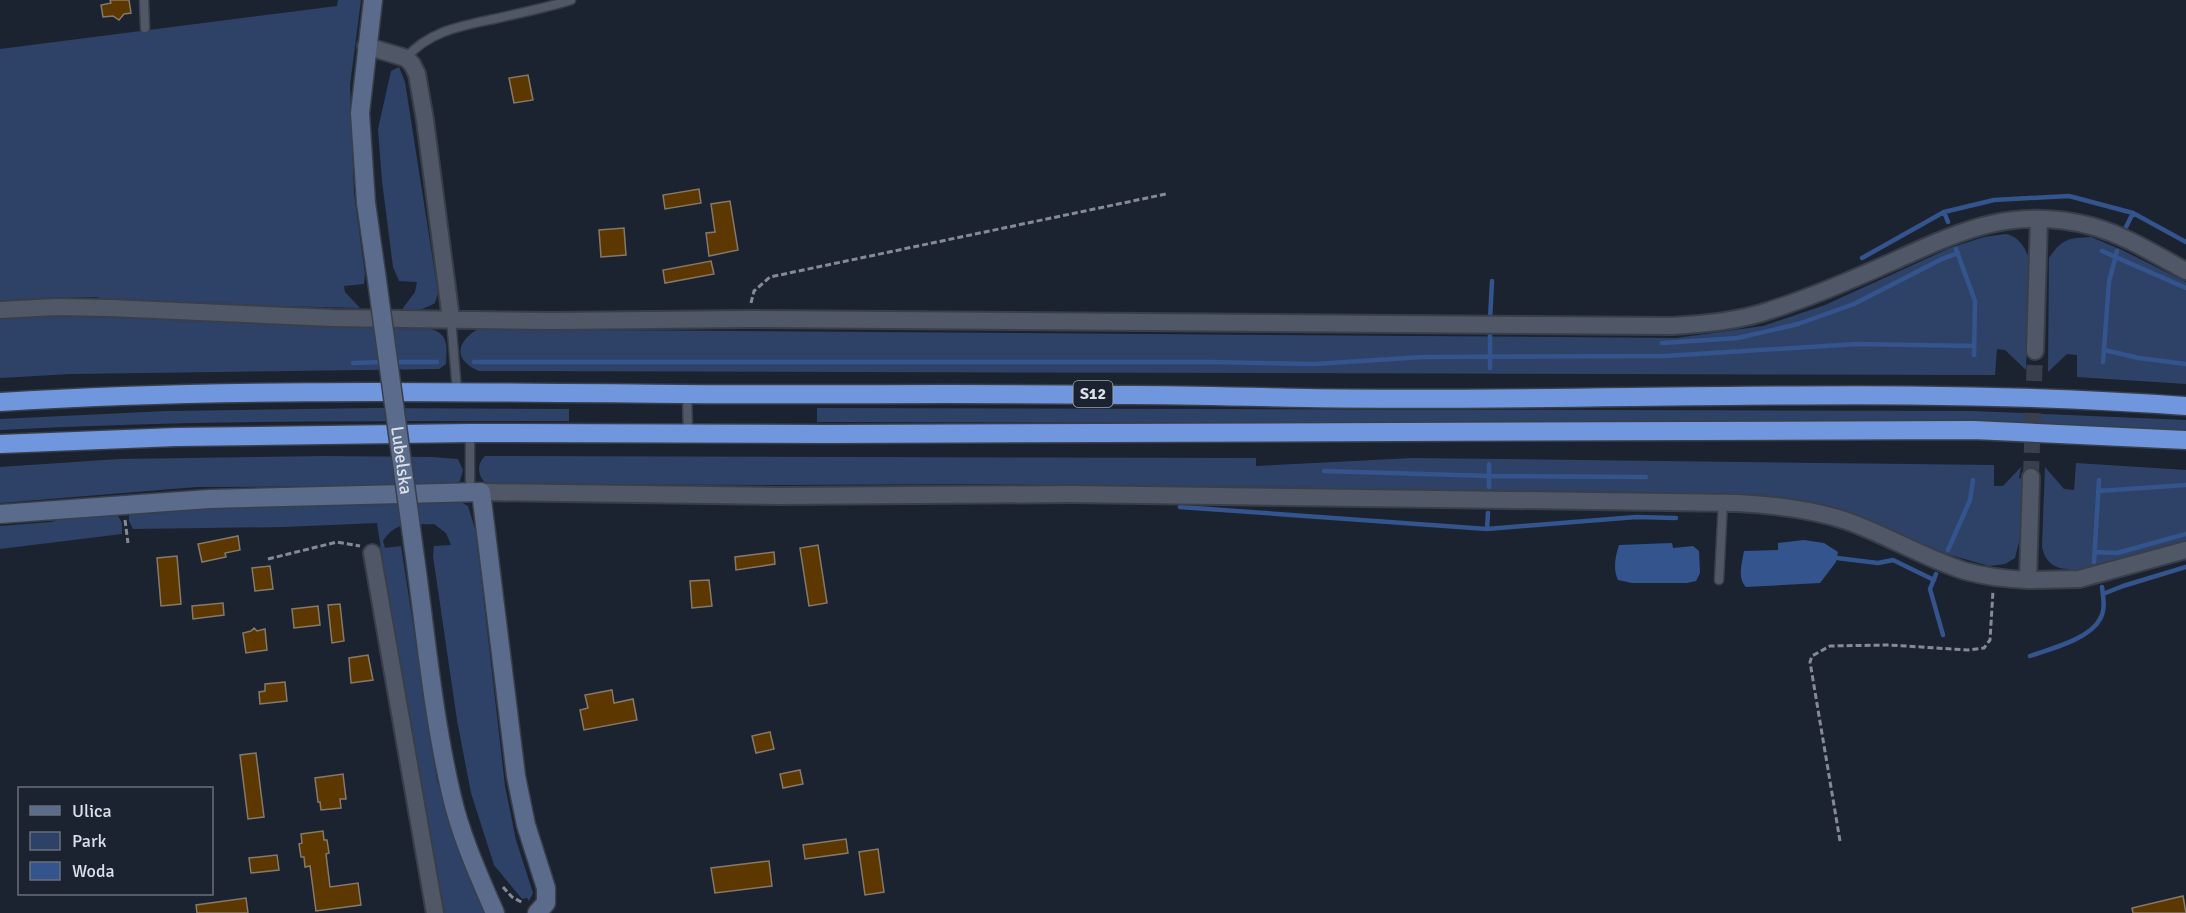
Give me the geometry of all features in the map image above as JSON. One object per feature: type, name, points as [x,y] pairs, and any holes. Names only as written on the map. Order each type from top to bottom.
[{"type":"highway","name":"S12","points":[[0,402],[160,395],[457,391],[687,394],[1134,394],[1313,399],[1974,397],[2186,405]]},
{"type":"highway","name":"S12","points":[[0,444],[176,437],[470,433],[1973,430],[2186,440]]},
{"type":"street","name":"Lubelska","points":[[373,0],[362,90],[361,134],[366,203],[413,543],[451,794],[464,837],[495,913]]},
{"type":"street","points":[[366,46],[406,58],[417,74],[451,319]]},
{"type":"street","points":[[0,310],[110,308],[333,318],[552,321],[748,319],[1644,327],[1730,320],[1770,311],[1958,233],[1999,222],[2039,219],[2071,222],[2107,231],[2186,272]]},
{"type":"street","points":[[2035,351],[2039,219]]},
{"type":"street","points":[[2028,580],[2031,477]]},
{"type":"street","points":[[475,492],[516,776],[526,825],[546,888],[546,903],[531,909]]},
{"type":"street","points":[[0,514],[209,499],[475,492],[778,496],[1071,494],[1723,502],[1772,505],[1820,513],[1848,521],[1965,571],[1994,577],[2028,580],[2079,579],[2186,550]]},
{"type":"street","points":[[372,552],[435,913]]},
{"type":"lane","points":[[144,0],[145,28]]},
{"type":"lane","points":[[406,58],[431,37],[457,26],[571,0]]},
{"type":"lane","points":[[451,319],[457,391]]},
{"type":"lane","points":[[687,394],[688,434]]},
{"type":"lane","points":[[470,433],[475,492]]},
{"type":"lane","points":[[1719,580],[1723,502]]},
{"type":"path","points":[[748,319],[754,291],[770,277],[1166,194]]},
{"type":"path","points":[[268,559],[338,542],[364,547],[372,552]]},
{"type":"path","points":[[1840,841],[1810,662],[1812,656],[1830,646],[1889,645],[1968,650],[1984,648],[1990,640],[1994,577]]},
{"type":"path","points":[[500,884],[512,897],[531,909]]},
{"type":"green space","points":[[338,0],[361,0],[350,85],[354,193],[365,274],[364,284],[344,286],[345,292],[360,308],[114,302],[97,297],[38,298],[25,302],[0,304],[0,49],[337,6]]},
{"type":"green space","points":[[399,67],[405,82],[438,293],[435,303],[409,311],[403,308],[415,292],[417,282],[399,281],[393,267],[378,129],[391,71]]},
{"type":"green space","points":[[2006,234],[2014,237],[2020,243],[2029,258],[2026,370],[2005,350],[1997,349],[1995,375],[479,371],[465,362],[460,351],[465,340],[478,329],[1676,338],[1763,326],[1825,305],[1950,248],[1984,237]]},
{"type":"green space","points":[[2091,237],[2186,282],[2186,384],[2077,377],[2077,355],[2067,354],[2048,372],[2049,258],[2066,241]]},
{"type":"green space","points":[[26,315],[427,328],[443,336],[447,351],[446,364],[439,369],[70,374],[0,378],[0,318]]},
{"type":"green space","points":[[375,408],[569,409],[569,421],[213,423],[0,430],[0,419],[167,411]]},
{"type":"green space","points":[[817,408],[1972,411],[2186,420],[2186,434],[1970,425],[817,422]]},
{"type":"green space","points":[[326,456],[458,459],[463,470],[460,481],[449,486],[197,487],[0,503],[0,467],[119,459]]},
{"type":"green space","points":[[485,456],[1256,458],[1256,466],[1412,458],[1994,465],[1994,486],[2003,486],[2021,467],[2019,478],[2024,479],[2021,534],[2015,558],[2005,564],[1989,566],[1947,554],[1851,514],[1750,496],[989,484],[486,484],[479,470],[480,463]]},
{"type":"green space","points":[[2076,463],[2186,470],[2186,540],[2071,572],[2069,569],[2051,564],[2045,557],[2042,547],[2045,467],[2064,489],[2074,490]]},
{"type":"green space","points":[[459,501],[468,506],[476,532],[505,786],[516,840],[533,893],[529,901],[527,898],[522,899],[494,865],[471,793],[457,720],[433,556],[434,546],[451,545],[446,533],[434,524],[412,524],[399,527],[388,534],[383,541],[385,548],[401,546],[437,780],[455,838],[485,913],[444,913],[381,564],[377,523],[133,529],[129,521],[129,513],[220,507]]},
{"type":"green space","points":[[117,514],[122,523],[122,534],[0,549],[0,526]]},
{"type":"water","points":[[1804,540],[1824,543],[1838,552],[1836,562],[1820,583],[1746,587],[1741,575],[1744,551],[1778,550],[1778,543]]},
{"type":"water","points":[[1672,543],[1673,548],[1693,546],[1699,551],[1700,573],[1696,581],[1632,583],[1618,580],[1615,563],[1619,545]]},
{"type":"building","points":[[110,0],[129,0],[131,13],[124,14],[119,20],[113,16],[103,17],[101,5],[111,3]]},
{"type":"building","points":[[528,75],[533,100],[514,103],[509,78]]},
{"type":"building","points":[[699,189],[701,203],[665,209],[663,195]]},
{"type":"building","points":[[730,201],[738,250],[709,256],[706,233],[715,232],[711,204]]},
{"type":"building","points":[[624,228],[626,255],[601,257],[599,230]]},
{"type":"building","points":[[711,261],[714,274],[665,283],[663,270]]},
{"type":"building","points":[[238,536],[240,550],[225,553],[226,557],[202,562],[198,544]]},
{"type":"building","points":[[818,545],[827,603],[809,606],[800,548]]},
{"type":"building","points":[[774,552],[775,564],[736,570],[735,557]]},
{"type":"building","points":[[177,556],[181,604],[161,606],[157,558]]},
{"type":"building","points":[[270,566],[273,589],[255,591],[252,568]]},
{"type":"building","points":[[709,580],[712,606],[692,608],[690,581]]},
{"type":"building","points":[[223,603],[224,615],[193,619],[192,606]]},
{"type":"building","points":[[340,604],[344,641],[332,643],[328,605]]},
{"type":"building","points":[[318,606],[320,625],[294,628],[292,609]]},
{"type":"building","points":[[254,628],[257,631],[265,629],[267,650],[246,653],[243,633]]},
{"type":"building","points":[[368,655],[373,680],[351,683],[349,658]]},
{"type":"building","points":[[285,682],[287,701],[260,704],[259,692],[265,691],[265,684]]},
{"type":"building","points":[[612,690],[614,703],[633,699],[637,720],[584,730],[580,710],[588,708],[585,695]]},
{"type":"building","points":[[770,732],[774,749],[756,753],[752,736]]},
{"type":"building","points":[[256,753],[264,817],[248,819],[240,755]]},
{"type":"building","points":[[800,770],[803,784],[783,788],[780,774]]},
{"type":"building","points":[[343,774],[346,799],[340,799],[341,808],[321,810],[315,778]]},
{"type":"building","points":[[323,831],[329,853],[326,854],[330,887],[358,883],[361,905],[316,911],[310,866],[305,867],[299,844],[302,843],[301,834]]},
{"type":"building","points":[[846,839],[848,853],[805,859],[803,845]]},
{"type":"building","points":[[878,849],[884,892],[865,895],[859,852]]},
{"type":"building","points":[[277,855],[279,870],[251,873],[249,858]]},
{"type":"building","points":[[769,861],[772,886],[715,893],[711,868]]},
{"type":"building","points":[[2183,896],[2186,913],[2133,913],[2132,908]]},
{"type":"building","points":[[246,898],[248,913],[197,913],[196,905]]},
{"type":"waterway","points":[[1862,258],[1944,212],[1994,200],[2069,196],[2133,213],[2186,242]]},
{"type":"waterway","points":[[1944,212],[1948,222]]},
{"type":"waterway","points":[[2126,227],[2133,213]]},
{"type":"waterway","points":[[1956,249],[1975,301],[1974,355]]},
{"type":"waterway","points":[[2102,251],[2186,288]]},
{"type":"waterway","points":[[2103,362],[2109,282],[2117,251]]},
{"type":"waterway","points":[[1662,343],[1738,338],[1798,324],[1854,304],[1958,253]]},
{"type":"waterway","points":[[1490,320],[1492,281]]},
{"type":"waterway","points":[[1490,328],[1490,368]]},
{"type":"waterway","points":[[474,362],[1315,364],[1423,357],[1665,356],[1857,344],[1974,346]]},
{"type":"waterway","points":[[2104,350],[2139,358],[2186,364]]},
{"type":"waterway","points":[[353,363],[383,362]]},
{"type":"waterway","points":[[392,362],[437,362]]},
{"type":"waterway","points":[[1489,464],[1489,487]]},
{"type":"waterway","points":[[1324,471],[1489,476],[1646,477]]},
{"type":"waterway","points":[[1948,550],[1970,500],[1973,480]]},
{"type":"waterway","points":[[2094,562],[2099,480]]},
{"type":"waterway","points":[[2098,491],[2186,485]]},
{"type":"waterway","points":[[1180,507],[1487,529],[1636,517],[1676,518]]},
{"type":"waterway","points":[[1487,529],[1488,513]]},
{"type":"waterway","points":[[2095,552],[2117,553],[2186,534]]},
{"type":"waterway","points":[[1837,558],[1878,563],[1893,560],[1934,580]]},
{"type":"waterway","points":[[2103,594],[2186,567]]},
{"type":"waterway","points":[[1936,574],[1930,589],[1943,635]]},
{"type":"waterway","points":[[2030,656],[2079,638],[2095,626],[2103,611],[2102,587]]},
{"type":"tunnel","points":[[2031,477],[2035,351]]}]
